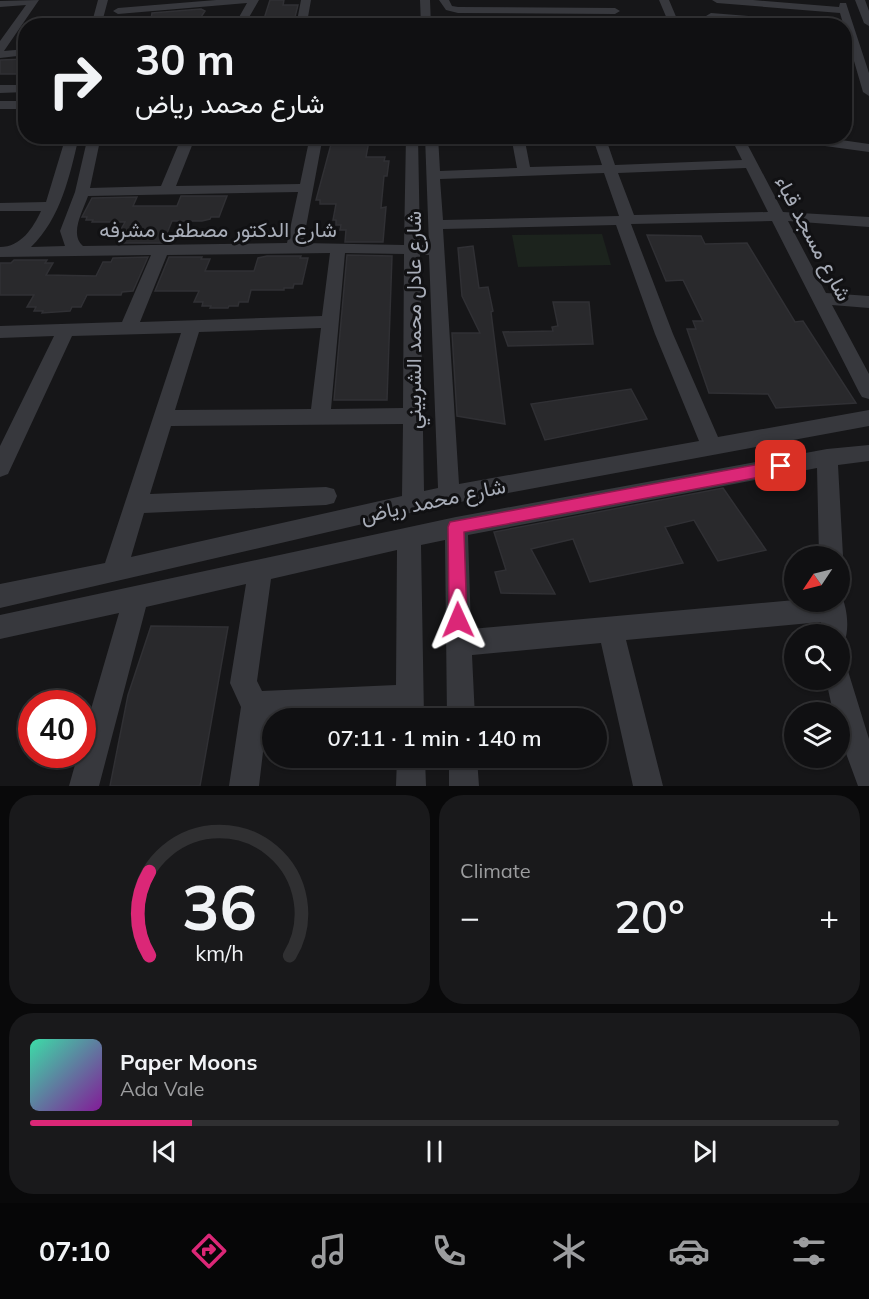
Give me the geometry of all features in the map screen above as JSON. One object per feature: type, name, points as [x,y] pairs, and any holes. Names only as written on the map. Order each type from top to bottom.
[{"type":"street","points":[[98,18],[103,0]]},
{"type":"street","points":[[121,0],[117,15],[253,0]]},
{"type":"street","points":[[243,18],[253,0]]},
{"type":"street","points":[[303,18],[306,0]]},
{"type":"street","points":[[425,0],[426,18]]},
{"type":"street","points":[[444,0],[449,8],[488,14],[617,14],[606,0]]},
{"type":"street","points":[[532,0],[552,14]]},
{"type":"street","points":[[664,0],[672,18]]},
{"type":"street","points":[[711,0],[711,18]]},
{"type":"street","points":[[717,0],[842,5]]},
{"type":"street","points":[[860,0],[869,23]]},
{"type":"street","points":[[0,4],[33,1]]},
{"type":"street","points":[[22,18],[33,1]]},
{"type":"street","points":[[0,49],[18,24]]},
{"type":"street","points":[[0,27],[16,27]]},
{"type":"street","points":[[852,27],[869,28]]},
{"type":"street","points":[[852,47],[869,92]]},
{"type":"street","points":[[0,56],[18,53]]},
{"type":"street","points":[[0,89],[18,88]]},
{"type":"street","points":[[2,108],[18,106]]},
{"type":"street","points":[[5,253],[37,233],[50,206],[70,144]]},
{"type":"street","points":[[78,250],[69,238],[68,231],[82,192],[93,144]]},
{"type":"street","points":[[167,190],[186,144]]},
{"type":"street","points":[[294,248],[315,144]]},
{"type":"street","name":"شارع عادل محمد الشربيني","points":[[412,144],[413,503]]},
{"type":"street","name":"شارع عادل محمد الشربيني","points":[[431,144],[449,495]]},
{"type":"street","points":[[519,144],[524,171]]},
{"type":"street","points":[[601,144],[664,334],[712,447]]},
{"type":"street","name":"شارع مسجد قباء","points":[[740,144],[869,392]]},
{"type":"street","points":[[827,144],[868,151]]},
{"type":"street","points":[[432,175],[750,164]]},
{"type":"street","points":[[82,192],[307,188]]},
{"type":"street","points":[[0,207],[50,206]]},
{"type":"street","points":[[434,225],[776,216],[869,222]]},
{"type":"street","name":"شارع الدكتور مصطفى مشرفه","points":[[5,253],[294,248],[435,250]]},
{"type":"street","points":[[320,417],[338,249]]},
{"type":"street","points":[[128,328],[161,250]]},
{"type":"street","points":[[819,298],[869,302]]},
{"type":"street","points":[[0,332],[330,322]]},
{"type":"street","points":[[114,572],[192,326]]},
{"type":"street","points":[[0,468],[66,330]]},
{"type":"street","points":[[163,418],[412,416]]},
{"type":"street","name":"شارع محمد رياض","points":[[0,596],[90,578],[449,495],[869,418]]},
{"type":"street","name":"شارع محمد رياض","points":[[9,625],[456,527],[827,458],[869,453]]},
{"type":"street","points":[[827,458],[831,546]]},
{"type":"street","points":[[136,504],[326,496]]},
{"type":"street","points":[[456,527],[461,708]]},
{"type":"street","points":[[255,705],[410,708],[409,537]]},
{"type":"street","points":[[244,786],[255,705],[243,683],[260,570]]},
{"type":"street","points":[[85,608],[79,604],[78,591],[90,578]]},
{"type":"street","points":[[9,625],[33,609],[32,594],[25,591]]},
{"type":"street","points":[[84,786],[136,597]]},
{"type":"street","points":[[459,643],[833,615]]},
{"type":"street","points":[[611,631],[648,786]]},
{"type":"street","points":[[843,690],[860,733],[869,778]]},
{"type":"street","points":[[411,768],[411,786]]},
{"type":"street","points":[[463,768],[464,786]]},
{"type":"shaded area","points":[[602,234],[611,265],[518,267],[512,235]]},
{"type":"building","points":[[270,0],[284,0],[283,5],[298,5],[295,18],[264,18]]},
{"type":"building","points":[[201,9],[205,11],[200,18],[151,18],[152,13]]},
{"type":"building","points":[[18,59],[18,74],[0,74],[0,60]]},
{"type":"building","points":[[331,144],[368,144],[366,157],[385,157],[384,161],[389,161],[387,176],[384,176],[381,208],[386,207],[383,242],[345,242],[346,230],[340,230],[341,225],[336,225],[336,220],[333,220],[336,204],[320,204],[320,200],[316,200]]},
{"type":"building","points":[[181,196],[227,196],[219,217],[211,217],[202,221],[172,221],[163,243],[120,243],[127,231],[120,231],[125,222],[92,222],[93,220],[86,220],[87,217],[82,217],[92,198],[137,197],[133,206],[177,206]]},
{"type":"building","points":[[647,235],[701,236],[705,244],[747,243],[795,322],[803,321],[856,403],[776,408],[768,394],[709,393],[687,329],[696,329],[693,321],[703,321],[683,280],[666,281]]},
{"type":"building","points":[[473,246],[479,288],[488,287],[493,311],[491,312],[505,424],[457,416],[452,333],[480,333],[462,296],[458,248]]},
{"type":"building","points":[[347,255],[392,256],[387,400],[334,400]]},
{"type":"building","points":[[267,256],[308,258],[302,284],[294,284],[293,288],[284,288],[284,290],[251,290],[248,302],[239,302],[238,306],[228,308],[210,308],[211,306],[202,306],[203,302],[194,302],[199,291],[155,291],[169,257],[210,259],[205,271],[254,271],[258,258]]},
{"type":"building","points":[[148,257],[133,291],[122,292],[121,295],[87,295],[81,307],[72,307],[70,311],[42,313],[43,311],[34,311],[36,307],[27,307],[34,295],[0,295],[0,263],[11,263],[14,260],[47,260],[45,263],[53,263],[46,275],[96,276],[103,262],[111,262],[113,258]]},
{"type":"building","points":[[553,302],[589,302],[593,344],[508,346],[503,332],[553,331],[552,327],[558,326]]},
{"type":"building","points":[[631,389],[647,419],[545,440],[531,404]]},
{"type":"building","points":[[723,488],[766,550],[718,561],[694,520],[665,527],[683,563],[590,582],[573,539],[531,549],[555,594],[501,593],[495,572],[506,570],[494,532]]},
{"type":"building","points":[[151,626],[228,627],[200,786],[110,786],[128,695]]},
{"type":"route","points":[[458,620],[456,527],[781,466]]}]
